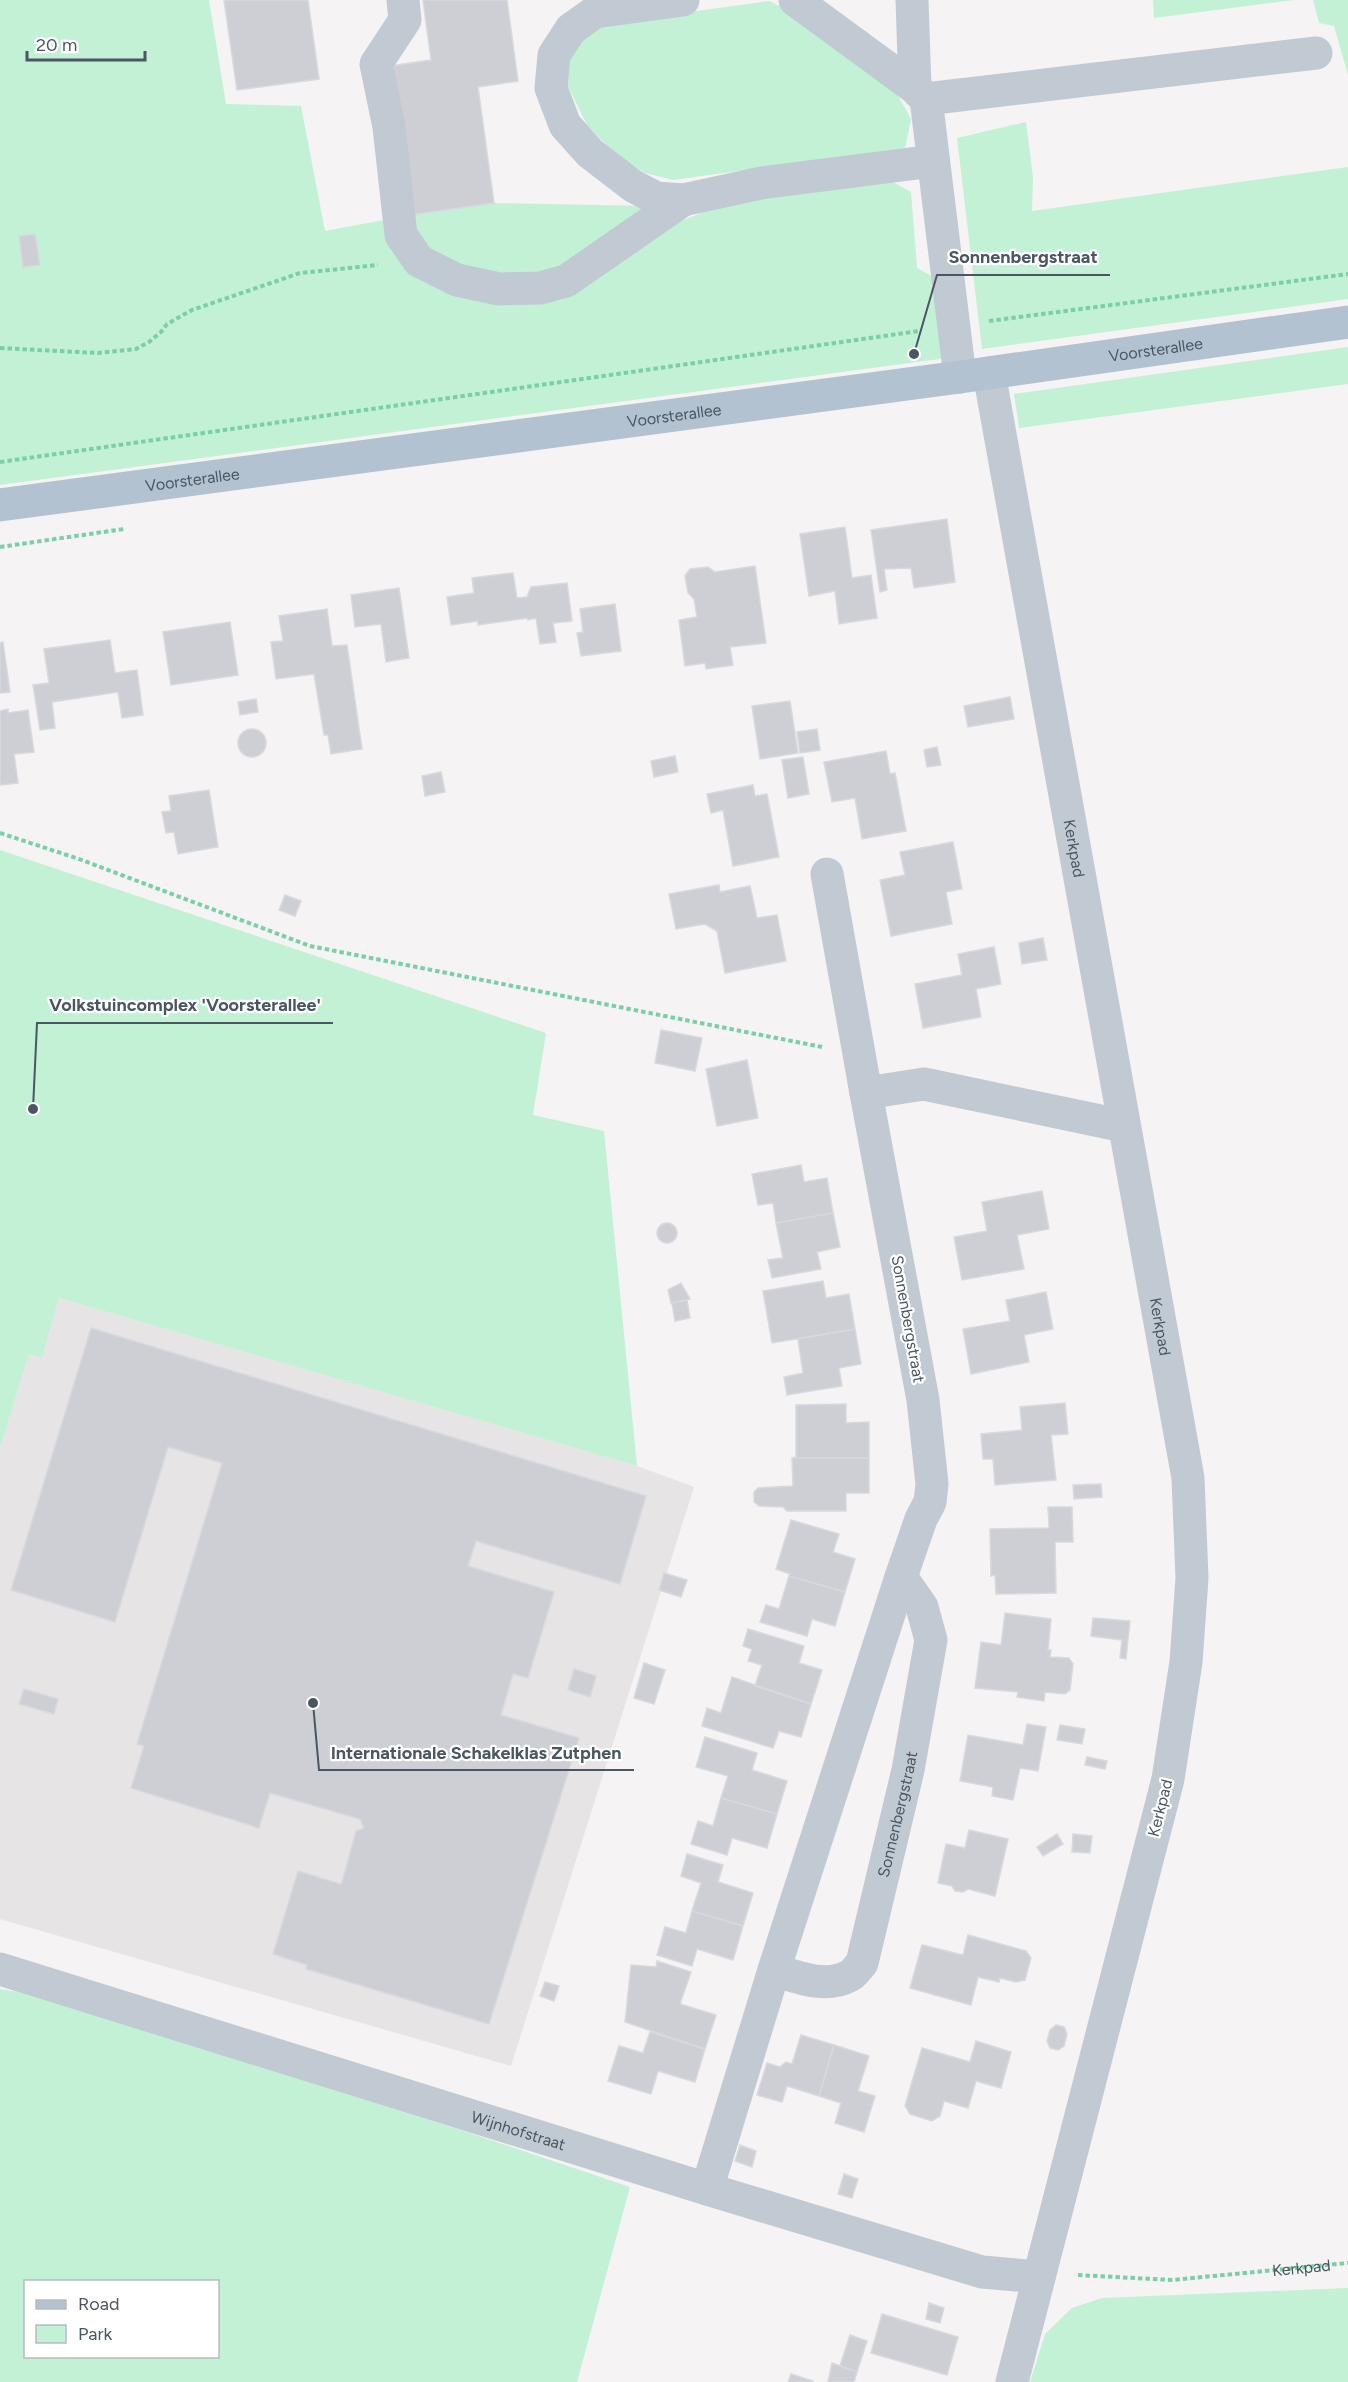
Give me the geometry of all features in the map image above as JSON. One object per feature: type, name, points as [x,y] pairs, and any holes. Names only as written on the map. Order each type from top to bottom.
[{"type":"main road","name":"Voorsterallee","points":[[0,505],[974,375],[1348,322]]},
{"type":"street","points":[[403,0],[405,20],[376,64],[389,127],[401,235],[419,261],[457,280],[499,290],[540,288],[566,281],[683,200]]},
{"type":"street","points":[[683,0],[595,12],[571,29],[554,54],[550,88],[565,125],[590,153],[633,186],[656,198],[683,200],[761,183],[933,161]]},
{"type":"street","points":[[795,0],[824,10],[921,94],[1316,53]]},
{"type":"street","name":"Kerkpad","points":[[912,0],[921,94],[933,161],[953,326],[974,375],[1124,1126],[1188,1478],[1192,1578],[1187,1650],[1168,1779],[1012,2382]]},
{"type":"street","name":"Sonnenbergstraat","points":[[707,2189],[774,1970],[901,1577],[921,1519],[930,1502],[932,1484],[923,1400],[827,874]]},
{"type":"street","points":[[866,1093],[924,1084],[1124,1126]]},
{"type":"street","name":"Sonnenbergstraat","points":[[774,1970],[808,1980],[830,1982],[849,1976],[862,1963],[908,1770],[931,1640],[922,1607],[901,1577]]},
{"type":"street","name":"Wijnhofstraat","points":[[0,1969],[707,2189],[982,2271],[1039,2277]]},
{"type":"path","points":[[0,348],[98,353],[136,349],[150,342],[167,324],[192,310],[300,273],[419,261]]},
{"type":"path","points":[[0,462],[953,326],[1348,274]]},
{"type":"path","points":[[0,833],[79,859],[310,946],[860,1054]]},
{"type":"path","name":"Kerkpad","points":[[1039,2277],[1078,2274],[1172,2280],[1348,2264]]},
{"type":"shaded area","points":[[59,1298],[637,1466],[694,1487],[511,2066],[0,1919],[0,1448],[29,1354],[42,1358]]},
{"type":"green space","points":[[0,0],[209,0],[226,104],[301,106],[325,231],[494,203],[650,206],[654,231],[741,198],[889,180],[911,192],[917,268],[937,279],[947,358],[0,485]]},
{"type":"green space","points":[[1153,0],[1294,0],[1154,18]]},
{"type":"green space","points":[[1313,0],[1348,0],[1348,75],[1334,26],[1319,23]]},
{"type":"green space","points":[[769,1],[797,14],[896,92],[911,119],[905,148],[673,180],[645,173],[617,156],[587,125],[567,84],[571,55],[585,36],[610,23]]},
{"type":"green space","points":[[1026,122],[1033,177],[1032,211],[1348,167],[1348,299],[982,349],[957,138]]},
{"type":"green space","points":[[1348,347],[1348,384],[1019,428],[1014,394]]},
{"type":"green space","points":[[0,850],[546,1033],[533,1115],[604,1131],[637,1466],[59,1298],[42,1358],[29,1354],[0,1448]]},
{"type":"green space","points":[[0,1989],[26,1993],[464,2131],[630,2187],[577,2382],[0,2382]]},
{"type":"green space","points":[[1348,2288],[1348,2382],[1030,2382],[1045,2334],[1072,2308],[1102,2298]]},
{"type":"building","points":[[224,0],[308,0],[319,79],[237,90]]},
{"type":"building","points":[[423,0],[507,0],[518,81],[478,87],[494,203],[411,215],[391,66],[431,60]]},
{"type":"building","points":[[35,234],[40,265],[23,267],[19,236]]},
{"type":"building","points":[[947,519],[955,582],[914,588],[911,568],[884,569],[887,590],[880,592],[871,530]]},
{"type":"building","points":[[845,527],[852,578],[871,575],[877,618],[839,624],[835,591],[809,596],[800,534]]},
{"type":"building","points":[[755,566],[766,643],[730,647],[733,665],[706,669],[705,663],[685,666],[679,620],[697,617],[694,599],[688,593],[685,576],[690,569],[708,567],[715,572]]},
{"type":"building","points":[[513,573],[517,598],[527,597],[531,587],[567,583],[572,621],[553,623],[556,642],[540,644],[536,618],[478,625],[478,621],[451,625],[447,597],[474,593],[472,578]]},
{"type":"building","points":[[399,588],[409,658],[386,662],[381,624],[355,627],[351,595]]},
{"type":"building","points":[[615,604],[621,651],[581,656],[577,633],[583,632],[580,609]]},
{"type":"building","points":[[327,609],[332,646],[347,645],[362,749],[331,754],[328,735],[324,735],[314,674],[276,679],[271,642],[283,641],[279,616]]},
{"type":"building","points":[[230,622],[238,675],[171,685],[163,632]]},
{"type":"building","points":[[110,640],[115,673],[137,670],[143,715],[122,718],[118,692],[52,702],[55,728],[40,730],[33,685],[49,683],[44,649]]},
{"type":"building","points":[[3,642],[10,692],[0,693],[0,643]]},
{"type":"building","points":[[1010,697],[1014,719],[968,727],[964,706]]},
{"type":"building","points":[[256,699],[258,712],[240,715],[238,702]]},
{"type":"building","points":[[790,701],[798,753],[760,759],[752,706]]},
{"type":"building","points":[[8,709],[8,713],[28,710],[34,752],[14,754],[18,783],[0,785],[0,711]]},
{"type":"building","points":[[252,729],[262,733],[266,743],[262,753],[252,757],[242,753],[238,743],[242,733]]},
{"type":"building","points":[[817,729],[820,750],[800,753],[797,732]]},
{"type":"building","points":[[937,747],[941,765],[927,767],[924,750]]},
{"type":"building","points":[[886,751],[890,774],[895,773],[906,831],[862,839],[855,798],[832,802],[824,762]]},
{"type":"building","points":[[675,756],[678,772],[654,777],[651,761]]},
{"type":"building","points":[[803,757],[809,794],[788,798],[782,760]]},
{"type":"building","points":[[441,772],[445,792],[425,796],[422,776]]},
{"type":"building","points":[[753,785],[755,796],[767,794],[779,857],[733,866],[723,810],[711,813],[707,794]]},
{"type":"building","points":[[209,790],[218,847],[178,854],[174,832],[166,833],[162,812],[171,811],[169,796]]},
{"type":"building","points":[[953,842],[962,889],[946,892],[952,924],[891,936],[880,880],[905,875],[900,852]]},
{"type":"building","points":[[719,885],[720,892],[750,886],[757,918],[777,915],[786,961],[725,973],[717,931],[705,924],[676,929],[669,894]]},
{"type":"building","points":[[285,895],[301,901],[295,916],[279,910]]},
{"type":"building","points":[[1043,938],[1047,960],[1022,964],[1019,943]]},
{"type":"building","points":[[994,947],[1001,984],[976,989],[981,1017],[923,1028],[915,984],[962,975],[958,954]]},
{"type":"building","points":[[661,1030],[702,1038],[695,1071],[655,1063]]},
{"type":"building","points":[[747,1060],[758,1118],[717,1126],[706,1069]]},
{"type":"building","points":[[801,1165],[804,1182],[827,1178],[833,1213],[776,1223],[773,1203],[758,1205],[752,1174]]},
{"type":"building","points":[[1042,1191],[1049,1229],[1017,1235],[1024,1269],[962,1280],[954,1237],[987,1231],[982,1202]]},
{"type":"building","points":[[833,1213],[840,1247],[817,1252],[821,1269],[772,1278],[768,1260],[783,1258],[776,1223]]},
{"type":"building","points":[[667,1223],[674,1226],[677,1233],[674,1240],[667,1243],[660,1240],[657,1233],[660,1226]]},
{"type":"building","points":[[823,1281],[826,1298],[849,1294],[855,1329],[772,1343],[763,1291]]},
{"type":"building","points":[[681,1283],[690,1299],[671,1303],[668,1290]]},
{"type":"building","points":[[1046,1292],[1053,1329],[1024,1335],[1029,1362],[971,1374],[963,1329],[1010,1321],[1006,1300]]},
{"type":"building","points":[[687,1300],[690,1318],[675,1321],[672,1303]]},
{"type":"building","points":[[91,1328],[646,1496],[620,1584],[476,1541],[468,1566],[554,1592],[528,1678],[513,1674],[501,1715],[579,1738],[489,2024],[306,1969],[307,1965],[273,1954],[298,1871],[340,1884],[356,1831],[364,1828],[360,1819],[270,1793],[259,1828],[131,1788],[144,1746],[137,1744],[222,1463],[168,1447],[115,1622],[11,1590]]},
{"type":"building","points":[[855,1329],[861,1364],[839,1368],[842,1386],[787,1395],[784,1377],[803,1373],[798,1339]]},
{"type":"building","points":[[1065,1403],[1068,1434],[1051,1435],[1056,1480],[995,1485],[993,1459],[983,1459],[981,1434],[1022,1430],[1020,1407]]},
{"type":"building","points":[[846,1404],[846,1423],[869,1422],[869,1458],[792,1458],[796,1457],[796,1405]]},
{"type":"building","points":[[792,1458],[869,1458],[869,1493],[846,1493],[846,1511],[787,1511],[783,1507],[759,1506],[754,1502],[754,1492],[758,1488],[793,1486]]},
{"type":"building","points":[[1101,1484],[1102,1497],[1074,1499],[1073,1485]]},
{"type":"building","points":[[1048,1507],[1072,1507],[1073,1542],[1055,1542],[1056,1593],[996,1594],[995,1575],[991,1576],[990,1529],[1049,1528]]},
{"type":"building","points":[[791,1520],[839,1534],[833,1552],[855,1559],[845,1592],[789,1576],[790,1574],[776,1569]]},
{"type":"building","points":[[664,1573],[687,1580],[681,1597],[659,1590]]},
{"type":"building","points":[[789,1576],[845,1592],[835,1626],[812,1619],[807,1636],[760,1622],[766,1605],[779,1609]]},
{"type":"building","points":[[1005,1613],[1051,1619],[1048,1650],[1051,1650],[1050,1657],[1069,1658],[1073,1664],[1070,1690],[1065,1694],[1045,1692],[1044,1701],[1017,1697],[1018,1692],[975,1688],[981,1642],[1001,1645]]},
{"type":"building","points":[[1093,1618],[1130,1621],[1126,1659],[1120,1658],[1122,1640],[1091,1636]]},
{"type":"building","points":[[748,1629],[804,1646],[799,1663],[822,1670],[811,1704],[755,1686],[762,1665],[748,1661],[752,1649],[743,1646]]},
{"type":"building","points":[[644,1663],[665,1670],[654,1704],[634,1698]]},
{"type":"building","points":[[574,1669],[596,1676],[590,1697],[568,1690]]},
{"type":"building","points":[[732,1677],[811,1704],[801,1737],[779,1731],[773,1748],[702,1726],[707,1708],[721,1713]]},
{"type":"building","points":[[24,1689],[58,1699],[54,1714],[19,1704]]},
{"type":"building","points":[[1027,1724],[1046,1727],[1038,1771],[1020,1768],[1013,1800],[992,1796],[993,1787],[960,1781],[968,1735],[1023,1745]]},
{"type":"building","points":[[1060,1725],[1085,1729],[1082,1744],[1057,1740]]},
{"type":"building","points":[[705,1737],[757,1753],[752,1770],[787,1781],[777,1814],[721,1798],[728,1776],[696,1767]]},
{"type":"building","points":[[1087,1757],[1107,1761],[1105,1769],[1085,1765]]},
{"type":"building","points":[[721,1798],[777,1814],[767,1848],[732,1838],[727,1855],[691,1844],[698,1821],[713,1826]]},
{"type":"building","points":[[969,1830],[1008,1839],[995,1896],[968,1889],[963,1892],[955,1891],[952,1886],[938,1883],[946,1844],[965,1848]]},
{"type":"building","points":[[1057,1834],[1063,1844],[1043,1856],[1037,1847]]},
{"type":"building","points":[[1073,1834],[1092,1836],[1090,1853],[1072,1852]]},
{"type":"building","points":[[687,1854],[723,1865],[718,1882],[753,1893],[743,1926],[692,1911],[701,1883],[681,1876]]},
{"type":"building","points":[[692,1911],[743,1926],[733,1960],[697,1949],[692,1966],[657,1955],[665,1927],[686,1933]]},
{"type":"building","points":[[968,1935],[1026,1951],[1031,1958],[1025,1980],[1016,1982],[1000,1978],[999,1982],[978,1977],[971,2005],[910,1988],[922,1945],[963,1955]]},
{"type":"building","points":[[657,1961],[691,1972],[680,2004],[716,2015],[705,2049],[625,2022],[631,1965],[656,1967]]},
{"type":"building","points":[[545,1982],[559,1986],[554,2001],[540,1996]]},
{"type":"building","points":[[1056,2025],[1064,2027],[1067,2034],[1064,2046],[1058,2050],[1050,2048],[1047,2041],[1050,2030]]},
{"type":"building","points":[[650,2032],[705,2049],[695,2082],[658,2071],[651,2094],[608,2081],[619,2046],[643,2053]]},
{"type":"building","points":[[801,2035],[834,2045],[819,2096],[787,2086],[782,2102],[757,2095],[767,2063],[780,2067],[786,2062],[792,2064]]},
{"type":"building","points":[[976,2041],[1011,2052],[1001,2088],[976,2081],[968,2108],[944,2101],[940,2116],[932,2121],[910,2114],[905,2106],[922,2048],[970,2062]]},
{"type":"building","points":[[834,2045],[869,2056],[858,2091],[875,2096],[864,2132],[835,2123],[841,2103],[819,2096]]},
{"type":"building","points":[[740,2145],[756,2151],[752,2167],[735,2161]]},
{"type":"building","points":[[844,2174],[858,2179],[852,2198],[838,2194]]},
{"type":"building","points":[[929,2303],[944,2308],[940,2323],[926,2319]]},
{"type":"building","points":[[882,2314],[958,2337],[947,2375],[871,2353]]},
{"type":"building","points":[[850,2335],[867,2341],[857,2372],[840,2366]]},
{"type":"building","points":[[832,2363],[857,2372],[854,2382],[828,2382]]},
{"type":"building","points":[[791,2374],[813,2381],[813,2382],[788,2382]]},
{"type":"place","name":"Sonnenbergstraat","points":[[914,354]]},
{"type":"place","name":"Volkstuincomplex 'Voorsterallee'","points":[[33,1109]]},
{"type":"place","name":"Internationale Schakelklas Zutphen","points":[[313,1703]]}]
